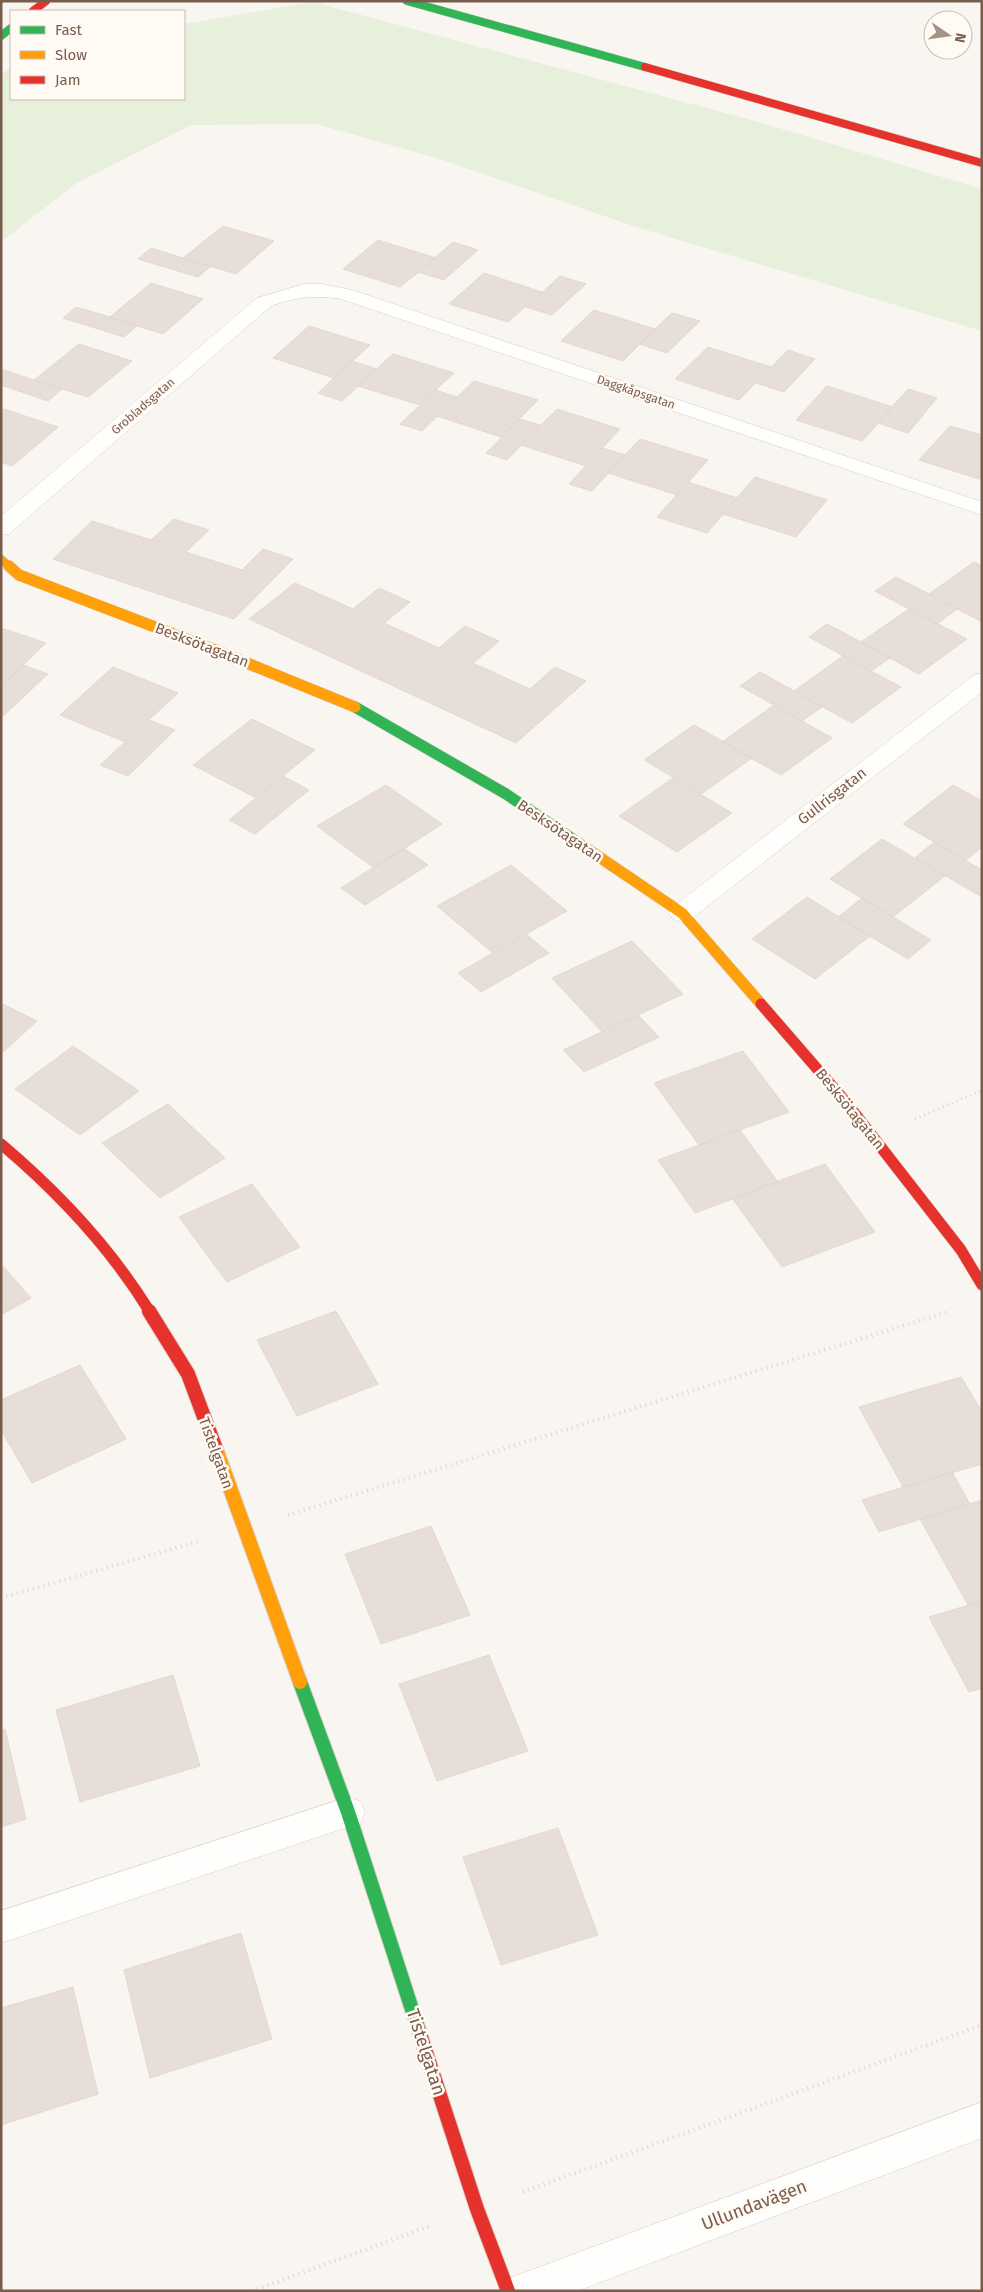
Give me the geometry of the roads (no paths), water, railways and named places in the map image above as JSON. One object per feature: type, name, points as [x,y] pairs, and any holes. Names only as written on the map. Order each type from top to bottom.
[{"type":"street","points":[[34,10],[46,1]]},
{"type":"street","points":[[407,1],[982,163]]},
{"type":"street","name":"Daggkåpsgatan","points":[[287,292],[312,288],[345,294],[982,509]]},
{"type":"street","name":"Grobladsgatan","points":[[2,528],[264,302],[287,292]]},
{"type":"street","name":"Besksötagatan","points":[[1,559],[18,575],[206,646],[350,704],[506,794],[682,913],[845,1101],[961,1250],[982,1285]]},
{"type":"street","name":"Gullrisgatan","points":[[682,913],[982,680]]},
{"type":"street","name":"Tistelgatan","points":[[1,1144],[33,1171],[82,1220],[129,1278],[188,1374],[348,1812],[477,2209],[508,2291]]},
{"type":"street","points":[[1,1928],[348,1812]]},
{"type":"street","name":"Ullundavägen","points":[[526,2291],[982,2120]]}]
